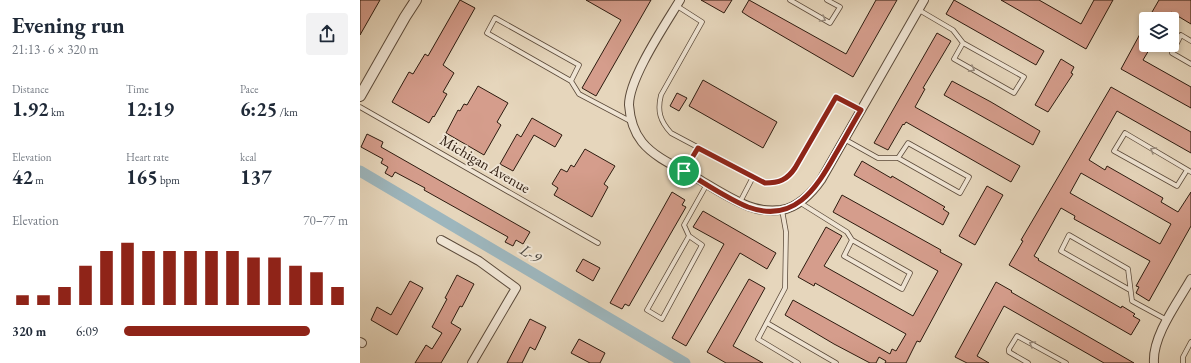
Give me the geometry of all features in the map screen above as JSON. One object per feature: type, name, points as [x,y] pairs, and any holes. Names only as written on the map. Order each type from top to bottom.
[{"type":"street","points":[[360,96],[416,0]]},
{"type":"street","points":[[678,3],[636,76],[631,90],[629,105],[632,122],[638,136],[647,147],[659,156],[740,202],[756,209],[782,210],[799,202],[816,188],[924,0]]},
{"type":"street","points":[[441,240],[479,261],[516,288],[472,363]]},
{"type":"street","points":[[1154,363],[1154,352],[1158,337],[1190,283]]},
{"type":"lane","points":[[790,0],[830,23],[840,8],[827,0]]},
{"type":"lane","points":[[678,3],[702,22],[661,95],[658,105],[659,116],[664,126],[671,133],[765,183],[774,183],[783,181],[790,176],[836,97],[861,110]]},
{"type":"lane","points":[[919,10],[953,30],[964,43],[1024,77],[1014,93],[954,60],[964,43]]},
{"type":"lane","points":[[571,81],[579,65],[495,18],[487,33],[571,81],[579,94],[632,122]]},
{"type":"lane","points":[[1191,41],[1181,35],[1172,53],[1191,64]]},
{"type":"lane","name":"Michigan Avenue","points":[[360,107],[598,243]]},
{"type":"lane","points":[[1125,133],[1189,171],[1177,186],[1114,151],[1125,133]]},
{"type":"lane","points":[[844,139],[878,158],[898,158],[960,193],[969,177],[908,143],[898,158]]},
{"type":"lane","points":[[684,171],[698,148]]},
{"type":"lane","points":[[740,202],[753,177]]},
{"type":"lane","points":[[689,236],[647,310],[662,319],[702,245],[689,236],[684,225],[706,184]]},
{"type":"lane","points":[[799,202],[847,232],[852,240],[910,273],[902,289],[844,256],[852,240]]},
{"type":"lane","points":[[782,210],[786,232],[785,288],[758,339],[798,363]]},
{"type":"lane","points":[[1130,290],[1061,252],[1069,235],[1128,269],[1132,300],[1167,320]]},
{"type":"lane","points":[[767,323],[836,363]]},
{"type":"lane","points":[[1028,363],[1009,352],[1009,349],[1017,336],[1066,363]]},
{"type":"lane","points":[[1183,363],[1183,357],[1191,342]]},
{"type":"building","points":[[360,0],[380,0],[360,35]]},
{"type":"building","points":[[460,0],[475,8],[443,65],[454,73],[443,92],[447,94],[429,123],[392,102],[409,72],[413,74],[425,54],[428,56]]},
{"type":"building","points":[[586,0],[651,0],[596,96],[582,88],[621,20]]},
{"type":"building","points":[[701,0],[732,0],[724,13]]},
{"type":"building","points":[[749,0],[846,54],[876,0],[897,0],[853,77],[742,12]]},
{"type":"building","points":[[954,0],[1044,51],[1036,65],[946,14]]},
{"type":"building","points":[[1001,0],[1039,0],[1081,24],[1094,0],[1113,0],[1086,49]]},
{"type":"building","points":[[1159,0],[1191,0],[1191,24],[1179,17],[1179,12],[1152,12]]},
{"type":"building","points":[[937,33],[951,41],[923,88],[925,89],[915,107],[1020,166],[1011,182],[906,122],[904,125],[903,124],[888,150],[874,143]]},
{"type":"building","points":[[1139,36],[1139,52],[1148,52],[1143,60],[1191,87],[1191,108],[1121,69]]},
{"type":"building","points":[[1061,59],[1074,67],[1071,73],[1073,74],[1048,112],[1035,105]]},
{"type":"building","points":[[703,80],[777,122],[763,148],[689,106]]},
{"type":"building","points":[[952,81],[1040,131],[1033,145],[944,95]]},
{"type":"building","points":[[478,86],[508,103],[497,122],[501,125],[484,155],[446,133],[458,110],[460,111],[464,104],[467,105]]},
{"type":"building","points":[[1111,87],[1191,132],[1191,153],[1117,111],[1089,160],[1105,170],[1107,166],[1163,198],[1161,202],[1178,212],[1191,192],[1191,226],[1149,301],[1136,293],[1139,287],[1136,286],[1150,261],[1074,219],[1075,216],[1061,208],[1034,256],[1039,259],[1038,260],[1121,308],[1122,306],[1135,314],[1133,316],[1140,320],[1131,335],[1009,265],[1023,241],[1021,240]],"holes":[[[1081,173],[1171,224],[1160,244],[1070,193]]]},
{"type":"building","points":[[677,93],[687,98],[679,111],[670,106]]},
{"type":"building","points":[[532,118],[562,135],[555,147],[534,135],[513,171],[500,164],[517,134],[521,137]]},
{"type":"building","points":[[367,134],[383,142],[381,147],[530,232],[523,244],[516,240],[513,246],[505,242],[508,237],[424,190],[425,188],[395,172],[392,177],[385,173],[388,167],[381,163],[383,159],[361,147]]},
{"type":"building","points":[[585,149],[615,166],[604,184],[608,187],[592,217],[554,195],[558,188],[552,184],[561,169],[567,172],[571,165],[574,167]]},
{"type":"building","points":[[862,161],[891,178],[892,176],[945,207],[943,209],[949,213],[943,225],[854,175]]},
{"type":"building","points":[[987,186],[1003,195],[975,245],[959,236]]},
{"type":"building","points":[[672,192],[685,200],[682,205],[686,207],[629,306],[625,304],[622,309],[610,303]]},
{"type":"building","points":[[842,195],[941,250],[940,252],[962,264],[920,342],[917,341],[906,363],[885,363],[886,361],[879,357],[876,363],[870,363],[785,315],[793,300],[890,354],[892,349],[896,351],[906,334],[815,283],[814,286],[798,277],[826,227],[842,236],[824,266],[913,316],[938,271],[833,212]]},
{"type":"building","points":[[703,211],[776,253],[767,269],[740,253],[686,346],[672,338],[724,244],[693,227]]},
{"type":"building","points":[[583,259],[600,268],[593,281],[576,271]]},
{"type":"building","points":[[457,275],[474,284],[462,307],[460,306],[451,323],[461,329],[441,363],[415,363],[426,345],[432,349],[442,333],[432,327],[447,299],[445,298]]},
{"type":"building","points":[[749,279],[765,288],[733,346],[763,363],[726,363],[707,352]]},
{"type":"building","points":[[410,281],[423,288],[397,335],[371,320],[377,307],[391,315]]},
{"type":"building","points":[[996,282],[1134,363],[1104,363],[1004,306],[977,356],[989,363],[967,363],[955,357]]},
{"type":"building","points":[[530,319],[546,327],[535,350],[530,347],[522,363],[507,363]]},
{"type":"building","points":[[579,339],[605,353],[600,363],[590,363],[571,353]]},
{"type":"waterway","name":"L-9","points":[[360,171],[685,363]]},
{"type":"route","points":[[836,97],[861,110],[816,188],[799,202],[782,210],[763,210],[749,207],[684,171],[698,148],[765,183],[783,181],[790,176],[836,97]]}]
